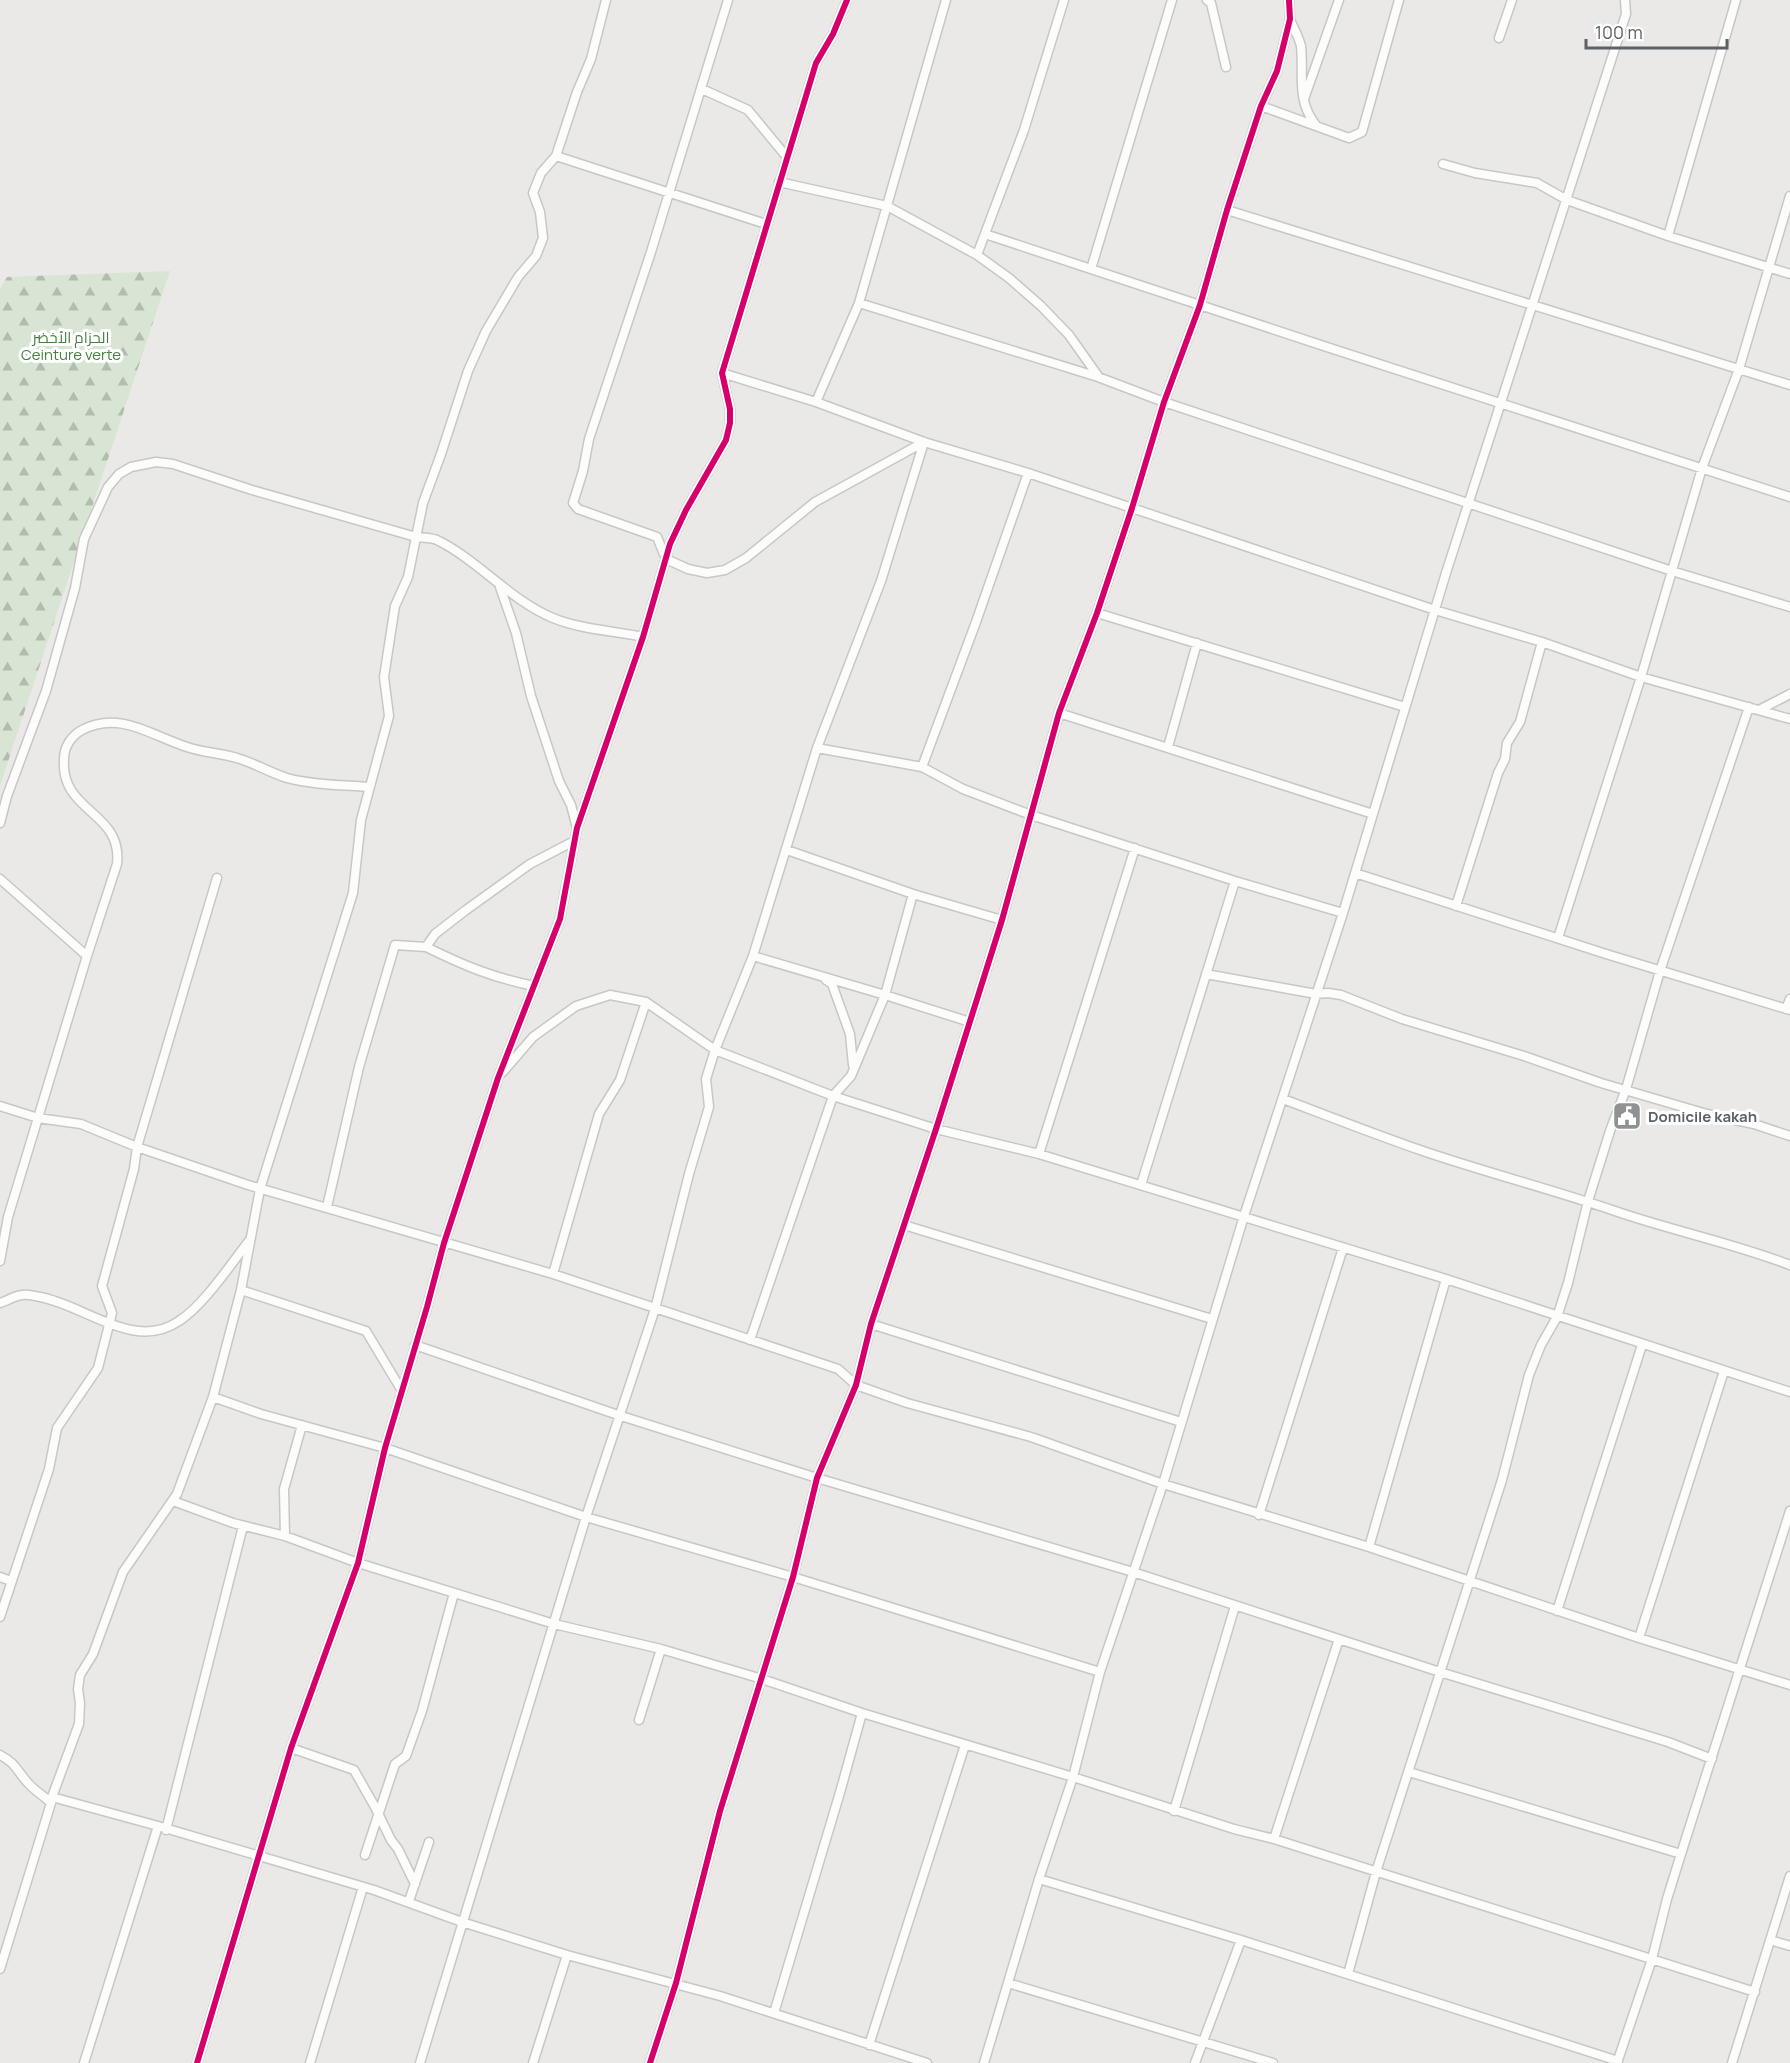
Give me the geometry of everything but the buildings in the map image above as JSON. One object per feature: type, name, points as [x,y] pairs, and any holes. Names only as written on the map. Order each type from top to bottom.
[{"type":"street","points":[[0,1969],[52,1800],[79,1724],[78,1689],[81,1675],[93,1654],[123,1572],[173,1501],[213,1396],[241,1290],[260,1189],[353,893],[361,820],[389,716],[384,677],[395,606],[408,577],[423,503],[468,371],[486,331],[518,277],[536,256],[543,238],[540,212],[533,193],[541,173],[556,156],[577,92],[591,59],[606,0]]},
{"type":"street","points":[[728,0],[702,89],[589,440],[573,503],[578,509],[657,537],[666,559],[706,573],[725,570],[746,558],[815,502],[924,442]]},
{"type":"street","points":[[197,2063],[291,1748],[358,1563],[385,1448],[444,1243],[498,1078],[560,919],[576,828],[643,637],[670,544],[686,510],[726,440],[730,409],[722,373],[816,63],[833,34],[847,0]]},
{"type":"street","points":[[816,402],[859,303],[946,0]]},
{"type":"street","points":[[977,255],[1024,130],[1064,0]]},
{"type":"street","points":[[1091,269],[1173,0]]},
{"type":"street","points":[[1207,0],[1211,3],[1226,67]]},
{"type":"street","points":[[1287,0],[1290,19],[1300,45],[1301,85],[1307,113],[1316,125]]},
{"type":"street","points":[[1304,100],[1339,0]]},
{"type":"street","points":[[1261,106],[1349,138],[1362,132],[1399,0]]},
{"type":"street","points":[[1499,38],[1512,0]]},
{"type":"street","points":[[984,2063],[1039,1879],[1073,1777],[1100,1672],[1163,1484],[1244,1216],[1343,913],[1500,402],[1626,14],[1624,0]]},
{"type":"street","points":[[1668,236],[1736,0]]},
{"type":"street","points":[[650,2063],[676,1983],[720,1811],[793,1578],[817,1478],[856,1384],[871,1324],[1002,920],[1059,713],[1097,613],[1164,402],[1200,305],[1227,210],[1261,106],[1277,71],[1290,19]]},
{"type":"street","points":[[702,89],[748,110],[786,156]]},
{"type":"street","points":[[556,156],[766,224]]},
{"type":"street","points":[[1443,164],[1475,173],[1538,183],[1567,200],[1668,236],[1790,274]]},
{"type":"street","points":[[780,182],[887,206],[977,255],[1009,278],[1041,306],[1069,335],[1098,377]]},
{"type":"street","points":[[1558,938],[1641,677],[1702,468],[1739,369],[1790,196]]},
{"type":"street","points":[[1227,210],[1790,385]]},
{"type":"street","points":[[985,234],[1790,497]]},
{"type":"street","points":[[859,303],[1098,377],[1164,402],[1470,504],[1672,571],[1790,607]]},
{"type":"street","points":[[722,373],[816,402],[924,442],[1028,473],[1435,610],[1542,642],[1641,677],[1790,719]]},
{"type":"street","points":[[420,2063],[586,1517],[655,1309],[689,1174],[709,1107],[706,1080],[715,1050],[753,956],[817,748],[881,581],[924,442]]},
{"type":"street","points":[[0,823],[7,796],[46,691],[75,588],[84,539],[108,487],[119,474],[132,467],[156,462],[173,464],[252,490],[416,537],[437,539],[483,571],[500,586],[553,618],[643,637]]},
{"type":"street","points":[[922,767],[1028,473]]},
{"type":"street","points":[[500,586],[516,633],[531,696],[559,781],[571,805],[576,828]]},
{"type":"street","points":[[1097,613],[1405,707]]},
{"type":"street","points":[[1456,906],[1498,773],[1505,759],[1507,743],[1520,722],[1542,642]]},
{"type":"street","points":[[1168,747],[1197,643]]},
{"type":"street","points":[[1759,710],[1790,694]]},
{"type":"street","points":[[1348,1974],[1376,1872],[1502,1480],[1529,1375],[1541,1345],[1557,1317],[1568,1283],[1588,1201],[1626,1089],[1660,971],[1749,707]]},
{"type":"street","points":[[1059,713],[1373,814]]},
{"type":"street","points":[[0,1261],[8,1217],[117,864],[117,849],[110,829],[79,801],[66,777],[65,752],[68,744],[80,731],[103,723],[128,724],[183,746],[240,759],[287,778],[369,787]]},
{"type":"street","points":[[817,748],[922,767],[963,789],[1031,815],[1235,881],[1343,913]]},
{"type":"street","points":[[426,947],[435,934],[530,864],[574,841]]},
{"type":"street","points":[[1039,1154],[1135,848]]},
{"type":"street","points":[[787,850],[913,894],[1002,920]]},
{"type":"street","points":[[1354,873],[1660,971],[1788,1009],[1790,999]]},
{"type":"street","points":[[0,1617],[49,1469],[57,1428],[98,1368],[112,1312],[102,1286],[134,1169],[137,1147],[217,878]]},
{"type":"street","points":[[0,879],[87,956]]},
{"type":"street","points":[[1141,1185],[1235,881]]},
{"type":"street","points":[[750,1340],[833,1096],[851,1076],[885,995],[913,894]]},
{"type":"street","points":[[327,1208],[359,1067],[395,945],[426,947],[475,971],[534,986]]},
{"type":"street","points":[[753,956],[970,1022]]},
{"type":"street","points":[[1206,974],[1316,994],[1341,995],[1402,1019],[1443,1030],[1601,1083],[1707,1114],[1754,1124],[1790,1136]]},
{"type":"street","points":[[822,978],[832,984],[850,1034],[853,1069]]},
{"type":"street","points":[[498,1078],[533,1037],[576,1006],[610,995],[646,1002],[715,1050],[833,1096],[936,1129],[1039,1154],[1244,1216],[1446,1279],[1790,1392]]},
{"type":"street","points":[[553,1274],[599,1114],[620,1080],[646,1002]]},
{"type":"street","points":[[1283,1099],[1420,1150],[1790,1265]]},
{"type":"street","points":[[0,1106],[38,1118],[81,1124],[137,1147],[260,1189],[553,1274],[838,1369],[856,1384],[907,1404],[1031,1437],[1163,1484],[1259,1515],[1369,1546],[1557,1611],[1790,1685]]},
{"type":"street","points":[[904,1225],[1212,1319]]},
{"type":"street","points":[[0,1303],[23,1294],[50,1299],[127,1330],[143,1332],[163,1330],[181,1321],[219,1280],[252,1239]]},
{"type":"street","points":[[1259,1515],[1343,1248]]},
{"type":"street","points":[[1369,1546],[1446,1279]]},
{"type":"street","points":[[241,1290],[366,1332],[402,1391]]},
{"type":"street","points":[[871,1324],[1181,1422]]},
{"type":"street","points":[[414,1345],[618,1415],[817,1478],[1133,1572],[1440,1672],[1668,1742],[1712,1759]]},
{"type":"street","points":[[1557,1611],[1642,1345]]},
{"type":"street","points":[[1639,1638],[1724,1371]]},
{"type":"street","points":[[213,1396],[261,1414],[385,1448],[586,1517],[1100,1672]]},
{"type":"street","points":[[285,1536],[284,1489],[302,1425]]},
{"type":"street","points":[[173,1501],[243,1526],[285,1536],[358,1563],[554,1624],[661,1649],[762,1678],[862,1713],[1234,1829],[1274,1839],[1755,1992]]},
{"type":"street","points":[[1039,1879],[1241,1940],[1617,2062],[1652,1959],[1667,1899],[1790,1511]]},
{"type":"street","points":[[84,2063],[162,1828],[243,1526]]},
{"type":"street","points":[[0,1577],[11,1581]]},
{"type":"street","points":[[365,1855],[395,1764],[406,1756],[422,1711],[454,1593]]},
{"type":"street","points":[[1174,1810],[1234,1606]]},
{"type":"street","points":[[1274,1839],[1339,1639]]},
{"type":"street","points":[[639,1720],[661,1649]]},
{"type":"street","points":[[774,2013],[862,1713]]},
{"type":"street","points":[[869,2046],[965,1745]]},
{"type":"street","points":[[291,1748],[354,1770],[415,1884]]},
{"type":"street","points":[[0,1755],[13,1762],[29,1784],[52,1800],[162,1828],[410,1901],[462,1922],[567,1954],[676,1983],[927,2063]]},
{"type":"street","points":[[1409,1772],[1681,1854]]},
{"type":"street","points":[[410,1901],[429,1842]]},
{"type":"street","points":[[1732,2063],[1790,1876]]},
{"type":"street","points":[[310,2063],[363,1887]]},
{"type":"street","points":[[1195,2063],[1241,1940]]},
{"type":"street","points":[[1770,1941],[1790,1946]]},
{"type":"street","points":[[533,2063],[567,1954]]},
{"type":"street","points":[[1008,1983],[1273,2063]]},
{"type":"green space","name":"الحزام الأخضر Ceinture verte","points":[[170,271],[0,786],[0,289],[7,277]]},
{"type":"cycle path","points":[[197,2063],[291,1748],[358,1563],[385,1448],[444,1243],[498,1078],[560,919],[577,828],[643,637],[670,544],[686,510],[726,440],[730,409],[722,373],[816,63],[833,34],[847,0]]},
{"type":"cycle path","points":[[650,2063],[676,1983],[720,1811],[793,1577],[817,1478],[856,1385],[871,1324],[1002,920],[1059,713],[1097,613],[1164,402],[1200,305],[1227,210],[1261,106],[1277,71],[1290,19],[1289,0]]},
{"type":"place","name":"Domicile kakah","points":[[1627,1116]]}]
